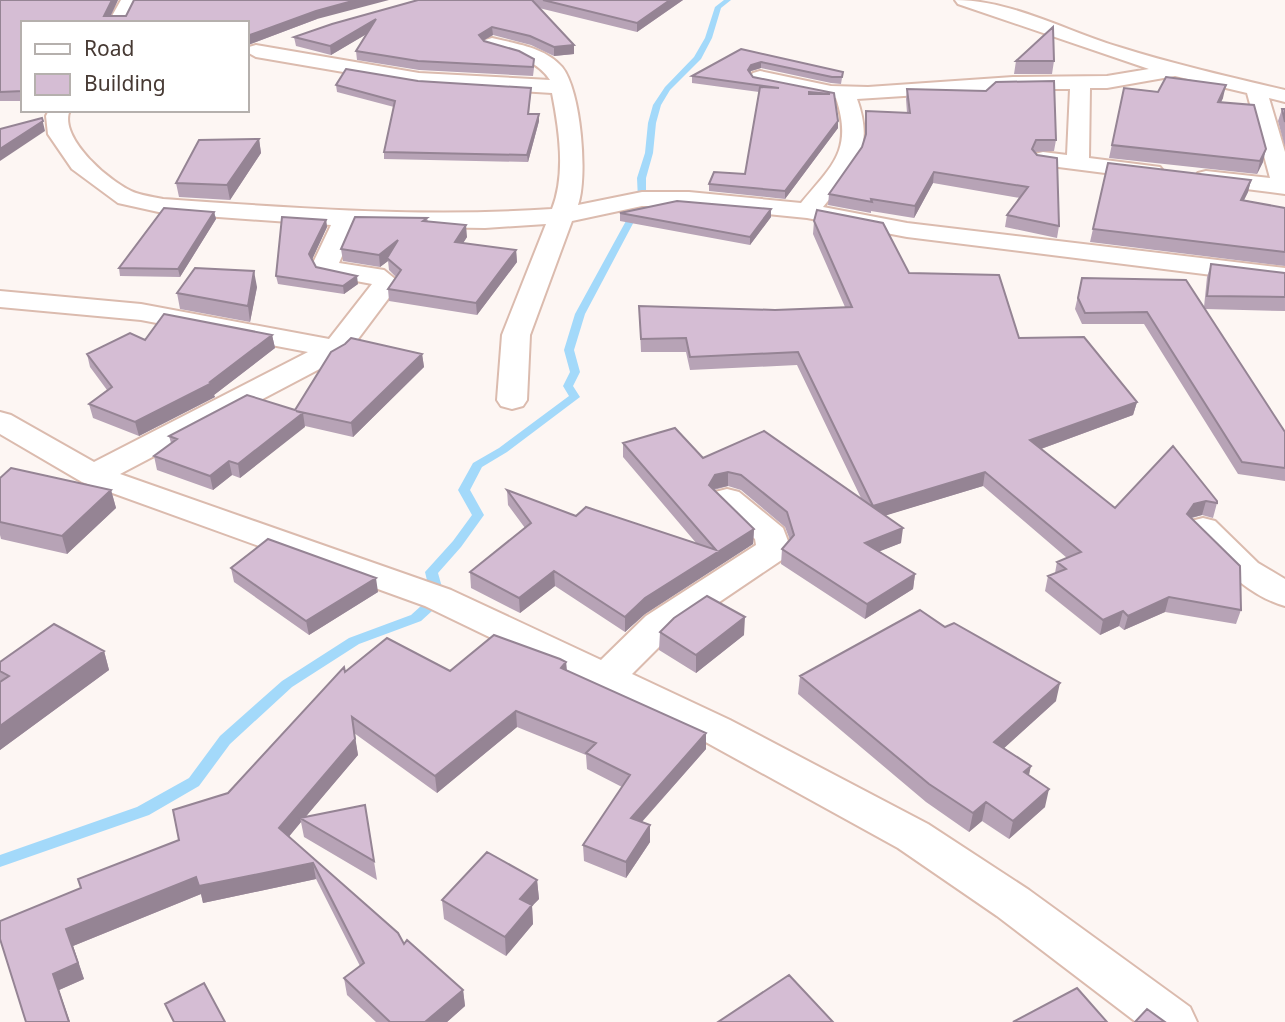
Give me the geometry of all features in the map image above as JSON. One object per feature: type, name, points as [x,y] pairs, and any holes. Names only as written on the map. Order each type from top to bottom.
[{"type":"street","points":[[118,21],[130,0]]},
{"type":"street","points":[[964,0],[1110,51],[1175,70],[1285,96]]},
{"type":"street","points":[[251,53],[294,37]]},
{"type":"street","points":[[492,44],[527,52],[553,69],[561,87],[571,137],[568,199],[516,335],[512,400]]},
{"type":"street","points":[[251,53],[419,79],[561,87]]},
{"type":"street","points":[[760,77],[806,88],[844,92],[919,91],[1013,83],[1107,82],[1175,70]]},
{"type":"street","points":[[1078,163],[1080,83]]},
{"type":"street","points":[[1044,159],[1284,187],[1256,90]]},
{"type":"street","points":[[807,211],[838,171],[851,148],[855,134],[844,92]]},
{"type":"street","points":[[31,122],[64,112],[59,134],[80,164],[126,198],[163,206],[346,219],[485,221],[560,216],[642,199],[666,198],[807,211],[907,230],[1285,276]]},
{"type":"street","points":[[93,474],[336,349],[387,283],[376,275],[337,272],[328,268],[326,262],[333,242],[346,219]]},
{"type":"street","points":[[0,299],[141,312],[336,349]]},
{"type":"street","points":[[0,421],[93,474],[438,598],[716,730],[913,835],[1013,902],[1173,1022]]},
{"type":"street","points":[[605,678],[659,625],[774,549],[771,535],[727,499]]},
{"type":"street","points":[[1203,528],[1246,570],[1285,594]]},
{"type":"building","points":[[0,0],[112,0],[104,16],[126,16],[134,0],[356,0],[248,36],[248,21],[21,21],[21,91],[0,92]]},
{"type":"building","points":[[418,0],[532,0],[574,45],[554,47],[530,36],[492,27],[479,35],[484,41],[519,51],[534,59],[533,67],[418,61],[356,51],[376,19],[330,46],[294,37]]},
{"type":"building","points":[[543,0],[670,0],[637,23]]},
{"type":"building","points":[[1053,27],[1054,61],[1016,61]]},
{"type":"building","points":[[741,49],[843,72],[842,77],[832,77],[761,62],[751,65],[748,70],[753,77],[834,93],[838,121],[785,191],[709,184],[714,172],[745,174],[760,87],[779,88],[692,76]]},
{"type":"building","points":[[346,69],[418,81],[531,88],[528,114],[539,114],[527,155],[384,152],[395,101],[336,85]]},
{"type":"building","points":[[1166,77],[1226,85],[1218,102],[1254,105],[1266,149],[1260,161],[1112,145],[1124,88],[1158,92]]},
{"type":"building","points":[[1054,81],[1056,140],[1036,140],[1032,149],[1037,155],[1057,158],[1059,226],[1007,215],[1028,187],[934,172],[915,206],[829,194],[862,147],[866,134],[866,111],[910,113],[907,89],[986,91],[996,82]]},
{"type":"building","points":[[42,118],[43,121],[0,149],[0,129]]},
{"type":"building","points":[[259,139],[227,185],[176,183],[199,140]]},
{"type":"building","points":[[1108,163],[1251,180],[1241,200],[1285,208],[1285,252],[1093,229]]},
{"type":"building","points":[[677,201],[771,209],[750,237],[620,213]]},
{"type":"building","points":[[164,208],[214,212],[178,269],[119,268]]},
{"type":"building","points":[[817,210],[883,223],[909,273],[999,275],[1019,338],[1084,337],[1137,402],[1030,440],[1115,508],[1173,446],[1217,501],[1194,504],[1187,514],[1240,566],[1241,610],[1169,597],[1128,616],[1123,611],[1103,620],[1048,576],[1066,569],[1057,562],[1081,552],[985,472],[873,506],[798,352],[690,357],[686,338],[641,339],[639,306],[775,310],[852,307],[814,221]]},
{"type":"building","points":[[282,217],[326,220],[309,254],[316,267],[357,276],[343,286],[276,276]]},
{"type":"building","points":[[355,217],[427,218],[423,221],[466,225],[455,242],[516,250],[476,303],[388,289],[401,270],[387,258],[398,240],[379,255],[341,249]]},
{"type":"building","points":[[1211,264],[1285,273],[1285,297],[1207,296]]},
{"type":"building","points":[[195,268],[254,271],[248,306],[177,293]]},
{"type":"building","points":[[1082,278],[1186,280],[1285,432],[1285,468],[1242,462],[1147,312],[1085,313],[1078,298]]},
{"type":"building","points":[[164,314],[272,335],[210,382],[212,383],[135,422],[89,404],[112,387],[87,354],[130,333],[145,340]]},
{"type":"building","points":[[351,338],[422,354],[351,423],[296,411],[303,413],[238,464],[229,461],[210,476],[154,456],[177,439],[169,436],[247,395],[295,410],[331,352]]},
{"type":"building","points":[[675,428],[703,458],[764,431],[903,528],[865,543],[915,574],[867,604],[782,549],[794,535],[787,512],[741,475],[728,472],[715,475],[709,485],[754,529],[645,598],[625,617],[554,571],[519,598],[470,572],[531,523],[507,490],[576,516],[586,507],[716,550],[623,443]]},
{"type":"building","points":[[11,468],[111,490],[62,536],[0,522],[0,478]]},
{"type":"building","points":[[268,539],[376,578],[306,621],[231,568]]},
{"type":"building","points":[[707,596],[745,617],[696,655],[660,632],[674,618]]},
{"type":"building","points":[[920,610],[945,627],[954,623],[1060,683],[994,742],[1031,766],[1024,772],[1049,789],[1013,821],[986,802],[973,813],[929,784],[800,676]]},
{"type":"building","points":[[54,624],[104,651],[0,726],[0,682],[9,676],[0,671],[0,662]]},
{"type":"building","points":[[494,635],[560,659],[566,662],[561,668],[706,733],[631,818],[650,825],[626,862],[583,845],[630,775],[586,753],[596,743],[516,711],[435,776],[352,717],[355,739],[279,828],[398,933],[404,944],[407,940],[463,990],[425,1022],[390,1022],[344,978],[364,963],[313,863],[199,886],[196,877],[66,929],[78,963],[53,974],[69,1022],[26,1022],[0,939],[0,921],[81,888],[78,879],[179,840],[173,810],[228,793],[344,667],[345,672],[387,638],[450,671]]},
{"type":"building","points":[[365,805],[374,861],[300,818]]},
{"type":"building","points":[[487,852],[537,880],[520,899],[532,905],[505,937],[442,900]]},
{"type":"building","points":[[789,975],[833,1022],[718,1022]]},
{"type":"building","points":[[204,983],[225,1022],[174,1022],[165,1004]]},
{"type":"building","points":[[1077,988],[1107,1022],[1013,1022]]},
{"type":"building","points":[[1147,1009],[1165,1022],[1135,1022]]},
{"type":"waterway","points":[[0,861],[143,811],[194,782],[225,740],[287,684],[354,641],[416,618],[438,598],[431,572],[457,544],[478,515],[464,490],[477,465],[503,450],[575,397],[568,386],[575,372],[569,350],[580,314],[642,199],[641,178],[649,153],[657,105],[668,88],[702,52],[718,7],[728,0]]}]
